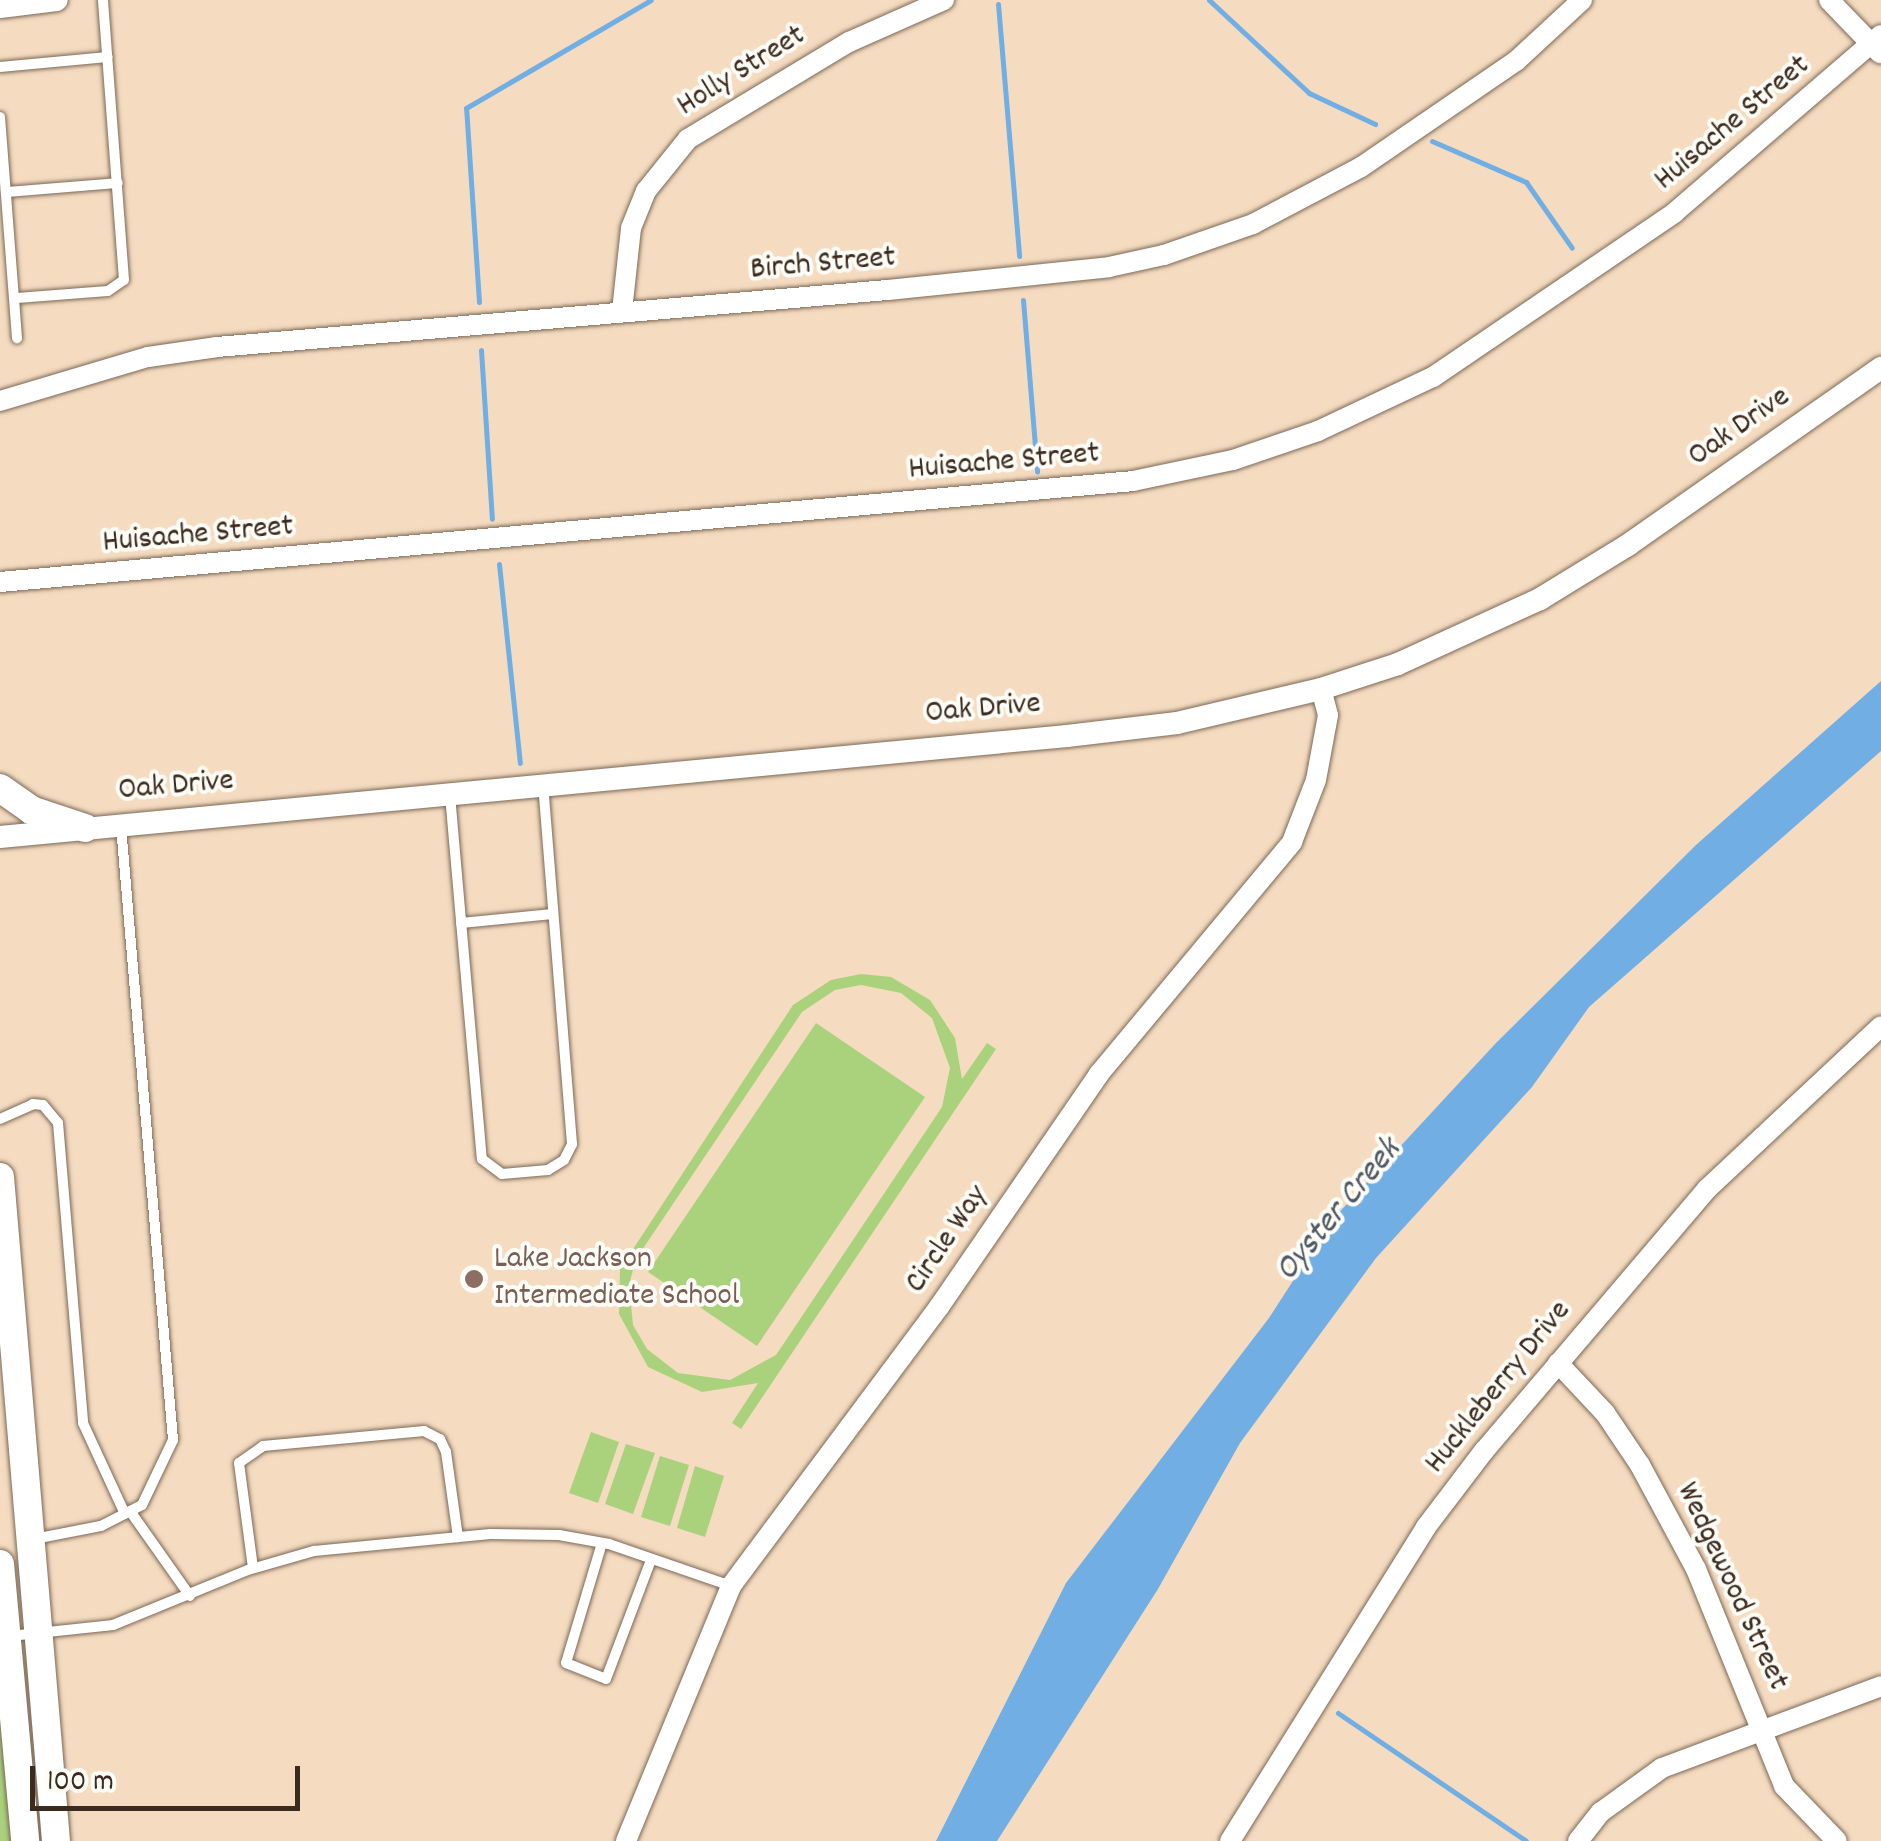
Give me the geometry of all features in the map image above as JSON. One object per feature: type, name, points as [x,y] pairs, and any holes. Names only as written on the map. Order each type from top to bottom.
[{"type":"main road","points":[[0,788],[30,810],[86,828]]},
{"type":"main road","points":[[0,1177],[56,1841]]},
{"type":"main road","points":[[0,1564],[2,1635],[25,1841]]},
{"type":"street","points":[[0,7],[57,0]]},
{"type":"street","name":"Holly Street","points":[[622,311],[631,228],[646,191],[688,139],[849,42],[944,0]]},
{"type":"street","name":"Birch Street","points":[[0,401],[148,356],[1110,267],[1209,240],[1296,204],[1361,167],[1516,61],[1582,0]]},
{"type":"street","points":[[1829,0],[1878,44]]},
{"type":"street","name":"Huisache Street","points":[[0,582],[1133,482],[1232,460],[1318,431],[1433,377],[1674,213],[1878,44]]},
{"type":"street","name":"Oak Drive","points":[[0,837],[1177,723],[1322,689],[1398,664],[1540,600],[1881,368]]},
{"type":"street","name":"Circle Way","points":[[626,1841],[730,1586],[940,1307],[1122,1043],[1292,842],[1316,780],[1328,715],[1322,689]]},
{"type":"street","name":"Huckleberry Drive","points":[[1230,1841],[1426,1527],[1558,1363],[1707,1190],[1881,1026]]},
{"type":"street","name":"Wedgewood Street","points":[[1558,1363],[1605,1413],[1640,1465],[1696,1569],[1784,1786],[1807,1817],[1837,1841]]},
{"type":"street","points":[[1578,1841],[1602,1812],[1662,1768],[1881,1686]]},
{"type":"lane","points":[[17,298],[108,292],[124,280],[103,0]]},
{"type":"lane","points":[[0,68],[108,57]]},
{"type":"lane","points":[[0,117],[17,298],[17,338]]},
{"type":"lane","points":[[6,192],[118,183]]},
{"type":"lane","points":[[0,259],[13,258]]},
{"type":"lane","points":[[450,793],[482,1159],[502,1174],[548,1170],[564,1160],[572,1144],[543,785]]},
{"type":"lane","points":[[30,1539],[101,1526],[142,1505],[174,1440],[120,825]]},
{"type":"lane","points":[[461,922],[554,914]]},
{"type":"lane","points":[[0,1119],[33,1104],[58,1123],[83,1423],[127,1512],[190,1596]]},
{"type":"lane","points":[[254,1568],[239,1463],[263,1446],[424,1432],[440,1439],[446,1452],[458,1537]]},
{"type":"lane","points":[[2,1635],[113,1625],[254,1568],[314,1551],[458,1537],[559,1535],[602,1543],[730,1586]]},
{"type":"lane","points":[[602,1543],[566,1663],[606,1679],[651,1560]]},
{"type":"green space","points":[[861,974],[891,977],[930,1000],[955,1038],[962,1079],[987,1043],[996,1049],[741,1429],[732,1423],[758,1383],[702,1392],[648,1367],[619,1314],[620,1269],[793,1005],[831,980]],"holes":[[[861,985],[901,993],[932,1018],[950,1068],[942,1107],[776,1355],[730,1380],[678,1373],[647,1349],[633,1325],[629,1285],[636,1259],[802,1012],[835,990]]]},
{"type":"green space","points":[[816,1023],[925,1097],[757,1346],[648,1272]]},
{"type":"green space","points":[[591,1432],[619,1442],[598,1503],[569,1493]]},
{"type":"green space","points":[[626,1444],[655,1453],[633,1514],[605,1504]]},
{"type":"green space","points":[[660,1456],[689,1465],[670,1526],[641,1517]]},
{"type":"green space","points":[[695,1466],[724,1476],[705,1537],[677,1528]]},
{"type":"green space","points":[[0,1704],[12,1841],[0,1841]]},
{"type":"water","points":[[1881,681],[1881,751],[1589,1007],[1532,1087],[1376,1258],[1240,1443],[1158,1589],[997,1841],[936,1841],[1066,1583],[1269,1318],[1333,1219],[1496,1043],[1696,845]]},
{"type":"waterway","points":[[479,302],[466,108],[651,0]]},
{"type":"waterway","points":[[1209,0],[1309,93],[1375,124]]},
{"type":"waterway","points":[[998,4],[1019,256]]},
{"type":"waterway","points":[[1432,141],[1526,182],[1572,248]]},
{"type":"waterway","points":[[1023,300],[1037,471]]},
{"type":"waterway","points":[[481,350],[492,519]]},
{"type":"waterway","points":[[499,564],[520,763]]},
{"type":"waterway","points":[[1338,1713],[1526,1841]]},
{"type":"place","name":"Lake Jackson Intermediate School","points":[[474,1279]]},
{"type":"water label","name":"Oyster Creek","points":[[1339,1211]]}]
